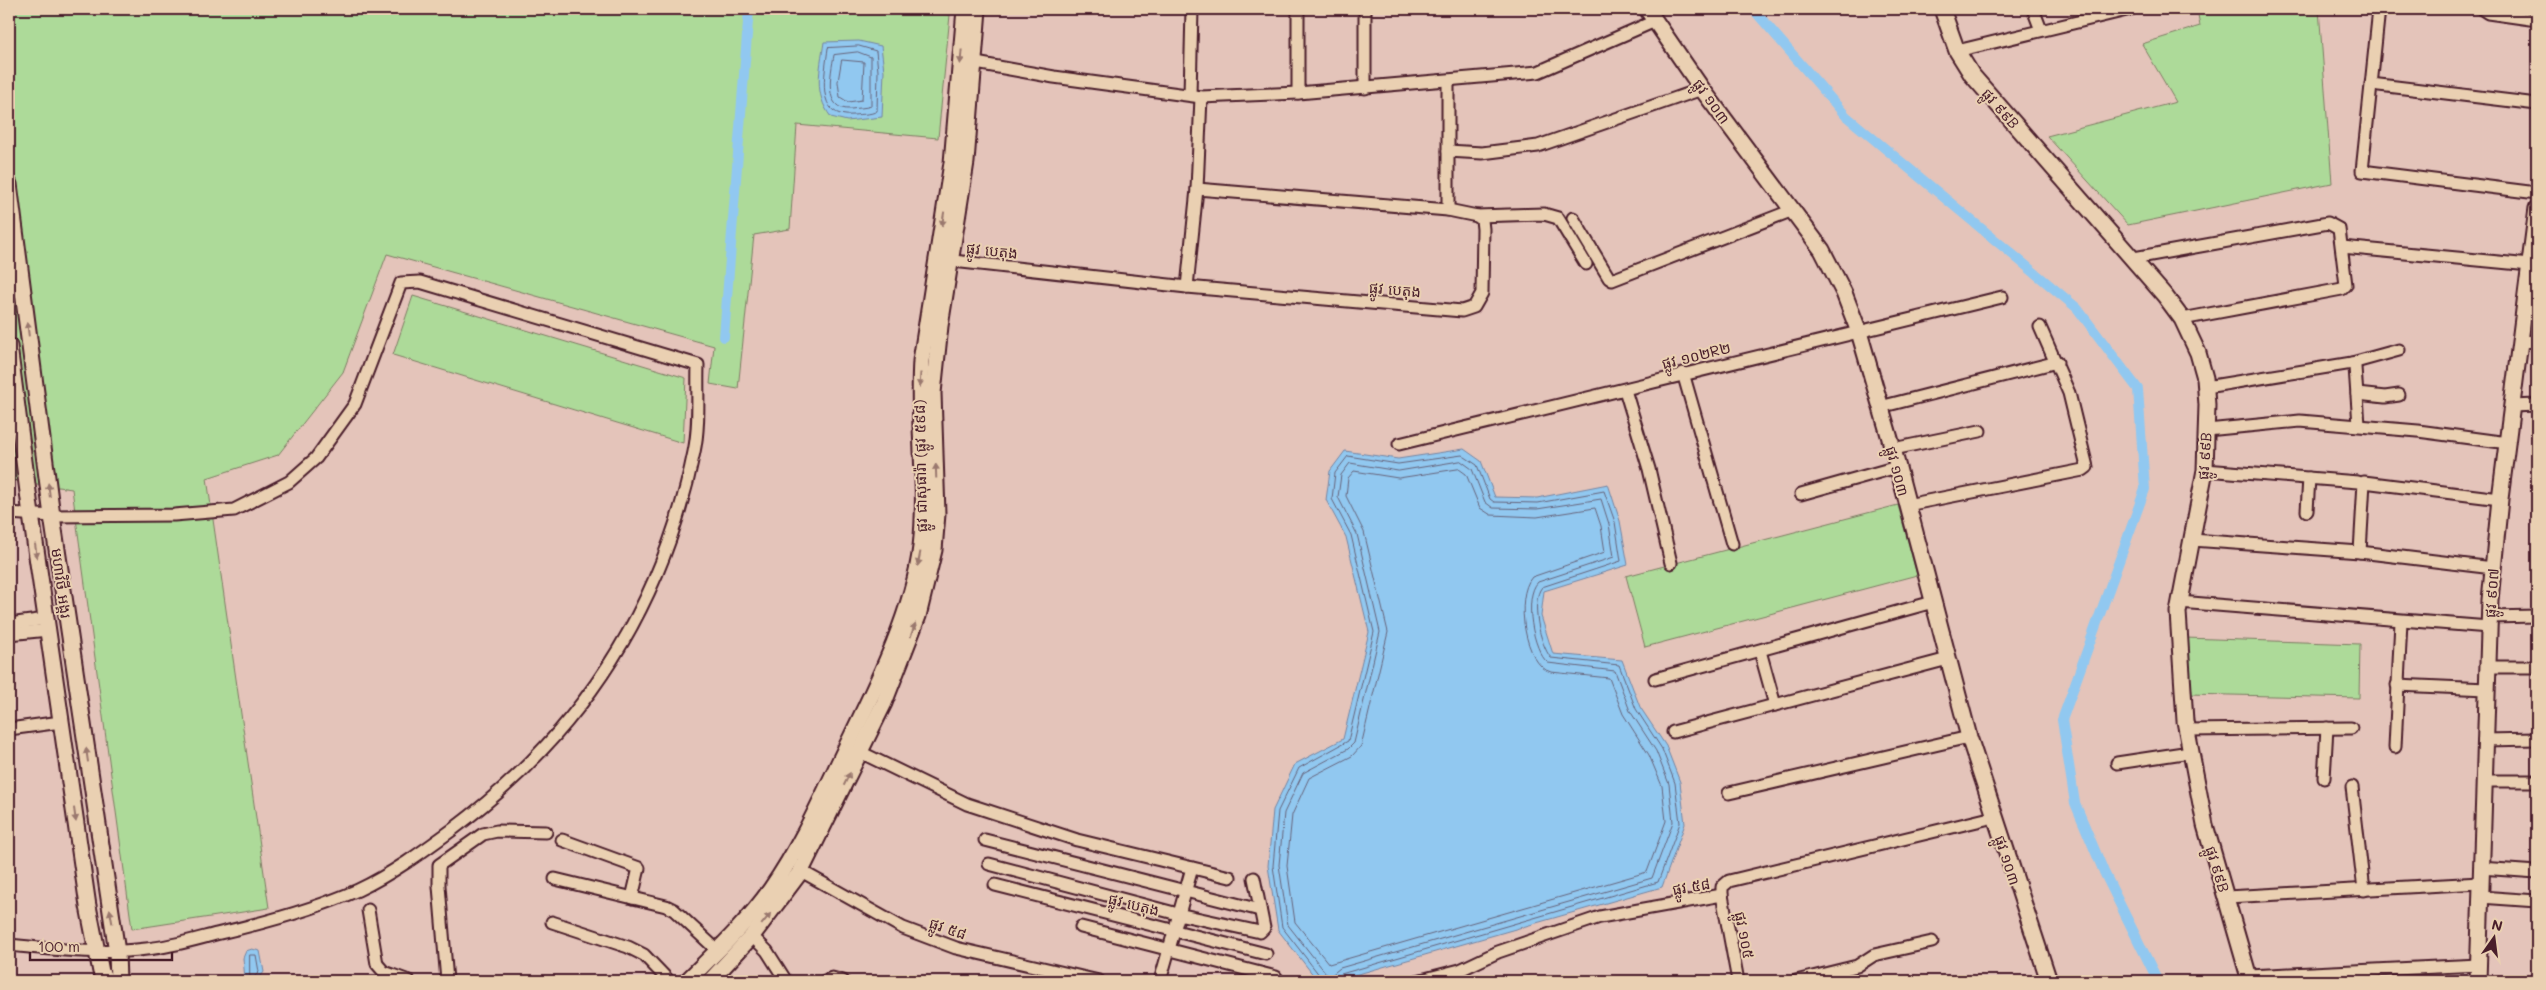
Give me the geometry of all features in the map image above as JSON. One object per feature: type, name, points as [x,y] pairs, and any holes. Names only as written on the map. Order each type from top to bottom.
[{"type":"main road","name":"ផ្លូវ ជាសុផារ៉ា (ផ្លូវ ៥៩៨)","points":[[710,981],[752,936],[801,871],[884,703],[918,616],[934,550],[937,514],[933,393],[965,9]]},
{"type":"main road","name":"ផ្លូវ ជាសុផារ៉ា (ផ្លូវ ៥៩៨)","points":[[687,981],[718,951],[765,896],[788,864],[871,697],[904,614],[921,548],[924,478],[919,392],[921,361],[966,162],[976,63],[978,9]]},
{"type":"main road","name":"ផ្លូវ ៩៩B","points":[[1942,9],[1957,52],[1978,82],[2134,258],[2182,319],[2198,353],[2206,388],[2207,430],[2205,470],[2179,602],[2177,630],[2186,730],[2205,825],[2250,978]]},
{"type":"main road","name":"ផ្លូវ ១០៣","points":[[1651,15],[1702,89],[1822,250],[1837,275],[1859,332],[1893,450],[1969,737],[2049,981]]},
{"type":"main road","name":"មហាវិថី អង្គរ","points":[[9,184],[52,516],[118,952],[118,981]]},
{"type":"main road","name":"ផ្លូវ ៩០៧","points":[[2478,981],[2480,965],[2480,868],[2484,740],[2493,568],[2500,498],[2521,342],[2532,302],[2530,265],[2536,232],[2537,208]]},
{"type":"main road","name":"មហាវិថី អង្គរ","points":[[9,346],[30,515],[61,722],[96,951],[106,981]]},
{"type":"street","points":[[1186,287],[1196,189],[1192,9]]},
{"type":"street","points":[[1298,9],[1298,93]]},
{"type":"street","points":[[1365,9],[1365,88]]},
{"type":"street","points":[[2033,9],[2042,30]]},
{"type":"street","points":[[1957,52],[2131,9]]},
{"type":"street","points":[[2379,9],[2362,171],[2537,193]]},
{"type":"street","points":[[2482,9],[2488,13],[2537,20]]},
{"type":"street","points":[[976,63],[1054,77],[1195,96],[1298,93],[1448,82],[1538,72],[1651,15]]},
{"type":"street","points":[[1448,82],[1448,210]]},
{"type":"street","points":[[2371,84],[2537,104]]},
{"type":"street","points":[[1448,151],[1482,153],[1538,146],[1702,89]]},
{"type":"street","points":[[1196,189],[1448,210],[1477,216],[1544,214],[1558,218],[1586,264]]},
{"type":"street","points":[[1573,218],[1612,280],[1793,210]]},
{"type":"street","name":"ផ្លូវ បេតុង","points":[[944,260],[1186,287],[1462,311],[1474,307],[1482,293],[1483,229],[1482,220],[1477,216]]},
{"type":"street","points":[[2134,258],[2328,223],[2338,229],[2346,285],[2342,289],[2182,319]]},
{"type":"street","points":[[2342,247],[2530,265]]},
{"type":"street","points":[[9,513],[52,516],[174,515],[234,510],[289,482],[316,458],[355,404],[401,283],[420,282],[698,365],[695,448],[682,501],[662,562],[614,659],[593,690],[530,763],[480,809],[411,861],[357,890],[252,926],[156,948],[118,952],[9,945]]},
{"type":"street","name":"ផ្លូវ ១០២R២","points":[[1399,444],[1625,390],[1683,373],[2002,297]]},
{"type":"street","points":[[1907,505],[2083,470],[2087,467],[2069,393],[2040,327]]},
{"type":"street","points":[[2521,342],[2537,341]]},
{"type":"street","points":[[2206,388],[2352,363],[2399,350]]},
{"type":"street","points":[[1880,407],[2056,362]]},
{"type":"street","points":[[2352,363],[2355,367],[2359,425]]},
{"type":"street","points":[[1683,373],[1732,544]]},
{"type":"street","points":[[1625,390],[1649,470],[1670,563]]},
{"type":"street","points":[[2357,394],[2384,397],[2399,395]]},
{"type":"street","points":[[2512,406],[2537,405]]},
{"type":"street","points":[[2207,430],[2300,422],[2359,425],[2508,443]]},
{"type":"street","points":[[1893,450],[1980,431]]},
{"type":"street","points":[[1801,494],[1897,467]]},
{"type":"street","points":[[2205,470],[2358,482]]},
{"type":"street","points":[[2307,511],[2308,478]]},
{"type":"street","points":[[2360,552],[2364,482],[2500,498]]},
{"type":"street","points":[[2192,540],[2360,552],[2493,568]]},
{"type":"street","points":[[1655,679],[1933,602]]},
{"type":"street","points":[[2179,602],[2401,620],[2489,622],[2537,616]]},
{"type":"street","points":[[2395,747],[2401,620]]},
{"type":"street","points":[[9,624],[47,625]]},
{"type":"street","points":[[9,634],[47,625]]},
{"type":"street","points":[[1760,651],[1774,705]]},
{"type":"street","points":[[1673,732],[1948,659]]},
{"type":"street","points":[[2487,667],[2537,667]]},
{"type":"street","points":[[2397,685],[2487,689]]},
{"type":"street","points":[[9,729],[61,722]]},
{"type":"street","points":[[2324,778],[2327,728]]},
{"type":"street","points":[[2186,730],[2351,728]]},
{"type":"street","points":[[1729,793],[1969,737]]},
{"type":"street","points":[[2484,740],[2537,739]]},
{"type":"street","points":[[860,752],[967,804],[1078,840],[1230,877]]},
{"type":"street","points":[[2117,763],[2190,752]]},
{"type":"street","points":[[2484,781],[2537,781]]},
{"type":"street","points":[[2352,787],[2364,890]]},
{"type":"street","name":"ផ្លូវ ៥៨","points":[[1417,981],[1460,970],[1507,949],[1600,917],[1722,895],[1722,887],[1729,881],[1994,817]]},
{"type":"street","points":[[445,981],[439,865],[483,834],[497,831],[546,832]]},
{"type":"street","points":[[562,840],[639,868],[632,898]]},
{"type":"street","points":[[984,840],[1260,910]]},
{"type":"street","points":[[989,864],[1178,914],[1260,932],[1264,928],[1254,878]]},
{"type":"street","points":[[1160,981],[1192,868]]},
{"type":"street","points":[[2480,868],[2537,872]]},
{"type":"street","name":"ផ្លូវ ៥៨","points":[[801,871],[903,928],[948,945],[1009,962],[1099,981]]},
{"type":"street","points":[[1025,892],[1031,876]]},
{"type":"street","points":[[555,879],[674,910],[718,951]]},
{"type":"street","name":"ផ្លូវ បេតុង","points":[[995,885],[1266,954]]},
{"type":"street","points":[[2227,897],[2364,890],[2480,890],[2537,901]]},
{"type":"street","name":"ផ្លូវ ១០៥","points":[[1722,895],[1738,981]]},
{"type":"street","points":[[368,910],[377,964],[384,972],[409,981]]},
{"type":"street","points":[[552,922],[628,947],[644,955],[668,981]]},
{"type":"street","points":[[1081,928],[1276,977]]},
{"type":"street","points":[[752,936],[767,952],[786,981]]},
{"type":"street","points":[[1796,981],[1857,966],[1874,955],[1932,942]]},
{"type":"street","points":[[2250,978],[2480,965]]},
{"type":"street","points":[[825,981],[832,978],[843,981]]},
{"type":"shaded area","points":[[2401,9],[2487,9],[2486,14]]},
{"type":"green space","points":[[9,9],[863,9],[950,15],[938,138],[797,125],[790,229],[754,235],[738,389],[710,384],[714,346],[387,254],[343,372],[278,455],[207,478],[269,908],[132,929],[72,489],[9,480]]},
{"type":"green space","points":[[2197,9],[2319,9],[2332,183],[2128,225],[2047,136],[2176,102],[2142,44],[2200,26]]},
{"type":"green space","points":[[413,296],[686,378],[683,443],[393,355]]},
{"type":"green space","points":[[1898,505],[1917,575],[1645,647],[1626,576]]},
{"type":"green space","points":[[2185,638],[2360,644],[2359,698],[2188,694]]},
{"type":"water","points":[[859,41],[881,46],[884,71],[882,117],[847,121],[831,117],[822,99],[819,81],[824,42]]},
{"type":"water","points":[[1464,449],[1481,461],[1495,497],[1537,498],[1608,484],[1620,521],[1628,565],[1544,591],[1541,616],[1553,654],[1622,660],[1640,707],[1666,746],[1680,782],[1685,824],[1662,887],[1334,981],[1318,981],[1278,930],[1268,866],[1273,810],[1295,764],[1343,739],[1369,632],[1346,537],[1326,500],[1330,471],[1345,451],[1398,459]]},
{"type":"water","points":[[252,949],[260,951],[264,972],[259,979],[245,979],[243,958],[246,951]]},
{"type":"waterway","points":[[724,337],[749,9]]},
{"type":"waterway","points":[[1753,9],[1846,116],[2077,308],[2138,389],[2145,489],[2062,720],[2075,803],[2104,872],[2158,981]]}]
